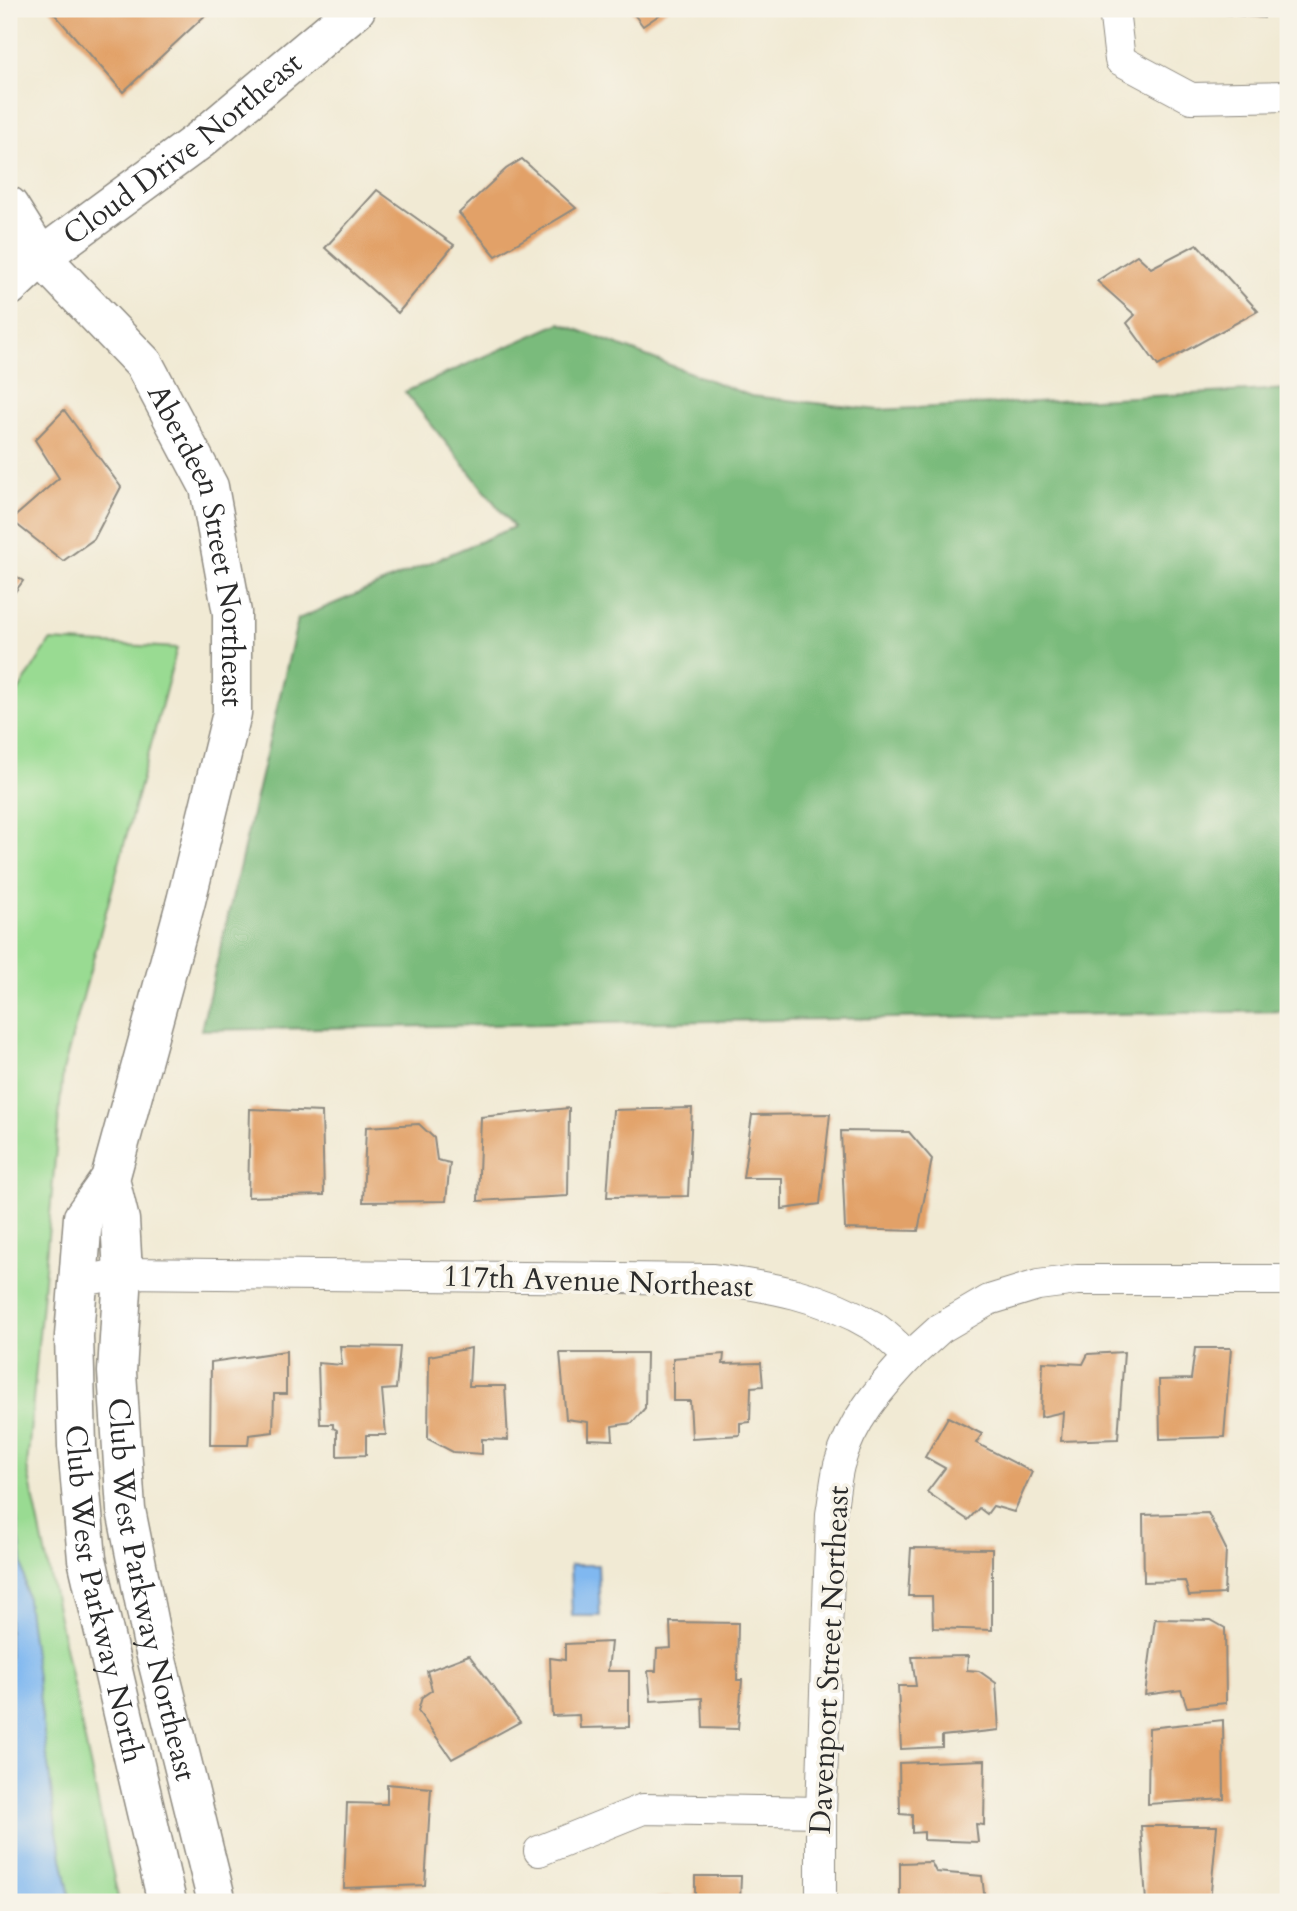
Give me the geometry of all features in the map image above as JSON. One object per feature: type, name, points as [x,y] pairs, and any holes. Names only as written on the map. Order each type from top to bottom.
[{"type":"street","name":"Cloud Drive Northeast","points":[[9,287],[41,257],[200,139],[356,9]]},
{"type":"street","points":[[1114,9],[1120,60],[1191,98],[1288,96]]},
{"type":"street","name":"Aberdeen Street Northeast","points":[[9,206],[41,257],[144,364],[209,487],[232,612],[232,713],[186,901],[110,1179],[83,1217],[78,1282]]},
{"type":"street","name":"Aberdeen Street Northeast","points":[[110,1179],[120,1220],[123,1273]]},
{"type":"street","name":"117th Avenue Northeast","points":[[78,1282],[123,1273],[713,1279],[776,1287],[835,1307],[875,1327],[909,1357]]},
{"type":"street","name":"Club West Parkway Northeast","points":[[123,1273],[117,1372],[126,1510],[152,1640],[217,1902]]},
{"type":"street","points":[[909,1357],[941,1328],[989,1300],[1038,1285],[1077,1280],[1288,1280]]},
{"type":"street","name":"Club West Parkway North","points":[[78,1282],[74,1336],[77,1447],[87,1559],[167,1902]]},
{"type":"street","name":"Davenport Street Northeast","points":[[821,1902],[821,1812],[831,1514],[839,1465],[854,1425],[879,1388],[909,1357]]},
{"type":"street","points":[[539,1852],[643,1809],[821,1812]]},
{"type":"green space","points":[[560,323],[751,396],[878,410],[1288,389],[1288,1011],[201,1030],[298,619],[514,527],[405,392]]},
{"type":"green space","points":[[50,641],[177,648],[63,1071],[27,1467],[119,1902],[9,1902],[9,706]]},
{"type":"water","points":[[9,1459],[56,1827],[71,1902],[9,1902]]},
{"type":"water","points":[[570,1565],[598,1565],[600,1616],[572,1616]]},
{"type":"building","points":[[50,9],[212,9],[123,92]]},
{"type":"building","points":[[630,9],[668,9],[643,26]]},
{"type":"building","points":[[1205,9],[1264,9],[1264,18],[1205,12]]},
{"type":"building","points":[[522,159],[576,208],[496,256],[459,213],[506,169]]},
{"type":"building","points":[[377,190],[454,245],[398,313],[325,248]]},
{"type":"building","points":[[1197,244],[1258,311],[1158,366],[1127,323],[1135,315],[1097,281],[1137,255],[1151,268]]},
{"type":"building","points":[[64,410],[121,487],[94,539],[63,561],[11,520],[59,478],[35,440]]},
{"type":"building","points":[[9,571],[23,581],[9,600]]},
{"type":"building","points":[[569,1108],[568,1196],[478,1201],[481,1117]]},
{"type":"building","points":[[692,1108],[688,1196],[607,1197],[613,1110]]},
{"type":"building","points":[[250,1109],[322,1112],[324,1195],[248,1197]]},
{"type":"building","points":[[830,1114],[820,1204],[782,1209],[782,1178],[743,1178],[752,1115]]},
{"type":"building","points":[[419,1124],[434,1138],[437,1160],[450,1163],[446,1201],[363,1202],[366,1127]]},
{"type":"building","points":[[841,1131],[909,1132],[932,1159],[918,1231],[845,1229]]},
{"type":"building","points":[[340,1346],[400,1347],[396,1389],[382,1390],[386,1435],[366,1435],[366,1455],[337,1456],[337,1430],[333,1428],[333,1424],[320,1424],[318,1363],[342,1365]]},
{"type":"building","points":[[471,1348],[469,1386],[505,1386],[508,1440],[482,1439],[482,1454],[453,1452],[428,1439],[429,1356]]},
{"type":"building","points":[[1195,1348],[1231,1348],[1224,1437],[1160,1439],[1159,1380],[1191,1379]]},
{"type":"building","points":[[286,1351],[286,1394],[274,1394],[273,1432],[249,1435],[248,1445],[210,1445],[211,1362]]},
{"type":"building","points":[[1124,1352],[1118,1439],[1061,1441],[1063,1412],[1041,1417],[1043,1362],[1083,1364],[1088,1354]]},
{"type":"building","points":[[560,1353],[646,1353],[645,1408],[632,1423],[612,1426],[613,1440],[588,1439],[588,1422],[566,1419]]},
{"type":"building","points":[[724,1354],[723,1364],[761,1363],[763,1386],[751,1387],[750,1422],[740,1423],[740,1435],[692,1438],[690,1401],[673,1401],[673,1358]]},
{"type":"building","points":[[948,1417],[982,1434],[976,1443],[1032,1472],[1014,1512],[993,1506],[987,1514],[979,1508],[968,1520],[927,1492],[945,1468],[925,1457]]},
{"type":"building","points":[[1208,1513],[1226,1549],[1224,1594],[1189,1596],[1185,1581],[1144,1582],[1143,1515]]},
{"type":"building","points":[[911,1548],[992,1549],[992,1630],[933,1628],[932,1596],[908,1596]]},
{"type":"building","points":[[1155,1619],[1211,1620],[1225,1628],[1226,1703],[1187,1707],[1181,1690],[1145,1695]]},
{"type":"building","points":[[670,1622],[738,1623],[737,1680],[742,1680],[738,1729],[703,1728],[702,1698],[651,1701],[648,1671],[656,1671],[657,1649],[671,1648]]},
{"type":"building","points":[[611,1642],[608,1671],[629,1671],[629,1727],[580,1728],[579,1715],[552,1716],[550,1658],[565,1660],[565,1644]]},
{"type":"building","points":[[469,1655],[520,1722],[452,1759],[418,1711],[422,1697],[432,1690],[427,1671]]},
{"type":"building","points":[[968,1656],[967,1670],[979,1671],[996,1683],[999,1730],[942,1736],[942,1747],[901,1749],[898,1686],[916,1686],[912,1657]]},
{"type":"building","points":[[1223,1720],[1224,1799],[1148,1804],[1149,1728]]},
{"type":"building","points":[[985,1760],[984,1825],[976,1824],[978,1842],[924,1840],[924,1832],[912,1833],[912,1815],[900,1814],[899,1763]]},
{"type":"building","points":[[387,1784],[431,1788],[425,1885],[344,1888],[347,1803],[387,1804]]},
{"type":"building","points":[[1141,1826],[1217,1826],[1210,1902],[1146,1902]]},
{"type":"building","points":[[931,1862],[936,1872],[982,1876],[985,1902],[900,1902],[900,1863]]},
{"type":"building","points":[[695,1876],[741,1876],[740,1902],[655,1902],[655,1898],[695,1896]]}]
